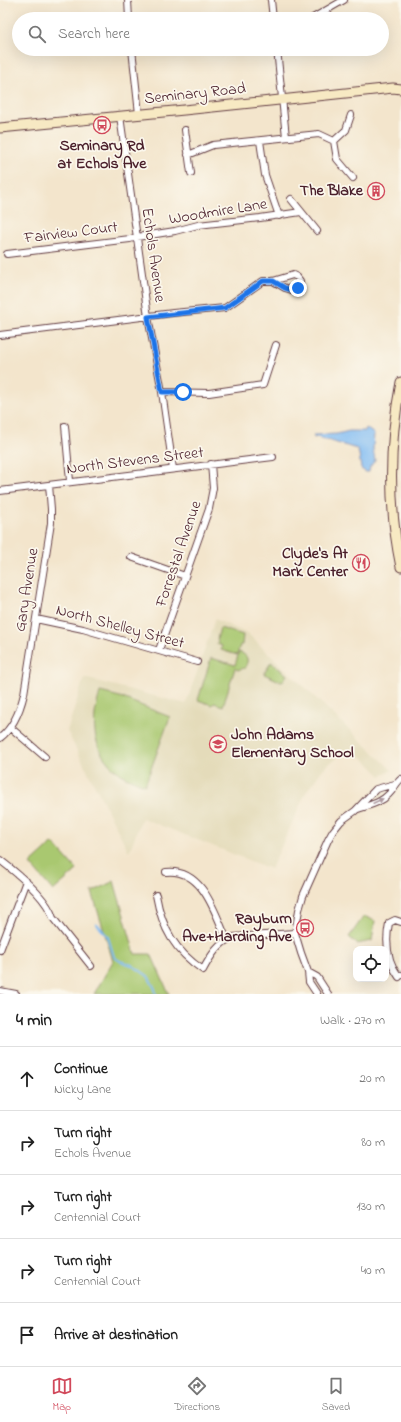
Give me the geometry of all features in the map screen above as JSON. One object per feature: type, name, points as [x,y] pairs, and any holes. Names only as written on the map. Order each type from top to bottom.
[{"type":"main road","name":"Seminary Road","points":[[0,128],[282,100],[398,86]]},
{"type":"main road","points":[[398,86],[401,96]]},
{"type":"main road","points":[[401,382],[392,437],[391,472],[395,527],[401,567]]},
{"type":"street","points":[[128,0],[129,12]]},
{"type":"street","points":[[271,0],[272,12]]},
{"type":"street","points":[[323,12],[344,0]]},
{"type":"street","points":[[133,56],[139,114]]},
{"type":"street","points":[[278,56],[286,137]]},
{"type":"street","points":[[334,141],[346,130],[351,115]]},
{"type":"street","name":"Echols Avenue","points":[[120,116],[148,317],[162,392],[173,469]]},
{"type":"street","points":[[185,130],[191,173]]},
{"type":"street","points":[[188,155],[213,145],[286,137],[319,134],[334,141]]},
{"type":"street","points":[[260,141],[265,175],[279,216]]},
{"type":"street","points":[[334,141],[337,159],[353,178]]},
{"type":"street","points":[[291,198],[317,231]]},
{"type":"street","name":"Woodmire Lane","points":[[138,237],[175,231],[198,225],[279,216],[301,212]]},
{"type":"street","name":"Fairview Court","points":[[7,254],[130,240],[138,237]]},
{"type":"street","points":[[0,335],[225,308],[263,281],[273,281]]},
{"type":"street","points":[[162,392],[209,393],[263,385],[276,345]]},
{"type":"street","points":[[65,426],[65,443],[70,481]]},
{"type":"street","name":"North Stevens Street","points":[[0,491],[49,486],[70,481],[273,457]]},
{"type":"street","name":"Forrestal Avenue","points":[[159,650],[212,498],[213,476],[211,464]]},
{"type":"street","name":"Gary Avenue","points":[[0,738],[11,728],[18,715],[24,694],[51,523],[49,486]]},
{"type":"street","points":[[131,557],[185,576]]},
{"type":"street","name":"North Shelley Street","points":[[36,619],[82,629],[197,662]]},
{"type":"street","points":[[11,728],[45,756]]},
{"type":"street","points":[[355,810],[382,800],[390,793],[395,784],[401,778]]},
{"type":"street","points":[[395,784],[401,789]]},
{"type":"street","points":[[317,994],[309,982],[308,972],[300,953],[295,933],[303,896],[328,840],[341,821],[355,810],[376,789],[395,784]]},
{"type":"street","points":[[0,860],[26,880],[51,911],[52,918],[91,966]]},
{"type":"street","points":[[166,872],[174,871],[182,873],[204,890],[227,940]]},
{"type":"street","points":[[0,950],[26,880]]},
{"type":"street","points":[[156,895],[162,920],[170,937],[185,956],[203,970],[214,952],[232,937],[295,933]]},
{"type":"street","points":[[400,977],[391,965],[388,955],[387,938],[389,923],[395,920],[401,922]]},
{"type":"street","points":[[308,972],[317,977],[328,994]]},
{"type":"street","points":[[0,991],[16,994]]},
{"type":"shaded area","name":"John Adams Elementary School","points":[[215,619],[248,634],[392,770],[381,776],[356,753],[348,752],[341,754],[323,769],[306,792],[271,869],[142,818],[129,852],[67,731],[84,678],[186,704]]},
{"type":"green space","points":[[220,628],[243,635],[242,645],[240,645],[237,655],[221,650],[222,646],[217,644]]},
{"type":"green space","points":[[239,652],[246,656],[246,665],[245,668],[237,670],[235,668],[223,706],[214,703],[212,705],[198,700],[211,658],[235,665]]},
{"type":"green space","points":[[271,662],[287,675],[282,682],[264,674]]},
{"type":"green space","points":[[100,692],[120,697],[170,717],[145,785],[122,774],[113,767],[105,759],[100,750],[96,739],[95,714]]},
{"type":"green space","points":[[53,843],[77,870],[53,891],[30,864]]},
{"type":"green space","points":[[114,881],[135,954],[151,954],[169,994],[94,994],[113,961],[92,892]]},
{"type":"green space","points":[[364,916],[375,921],[372,941],[357,944],[349,937]]},
{"type":"water","points":[[366,428],[374,434],[373,449],[375,460],[370,467],[369,472],[361,469],[357,449],[317,437],[314,438],[313,435],[337,434],[349,431],[365,431]]},
{"type":"waterway","points":[[97,924],[108,937],[114,957],[120,961],[132,965],[148,976],[156,994]]},
{"type":"place","name":"Seminary Rd at Echols Ave","points":[[102,125]]},
{"type":"place","name":"The Blake","points":[[376,191]]},
{"type":"place","name":"Clyde's At Mark Center","points":[[361,563]]},
{"type":"place","name":"John Adams Elementary School","points":[[218,744]]},
{"type":"place","name":"Rayburn Ave+Harding Ave","points":[[305,928]]},
{"type":"route","points":[[183,392],[162,392],[148,317],[225,308],[263,281],[273,281],[290,290],[295,291],[298,288]]}]
